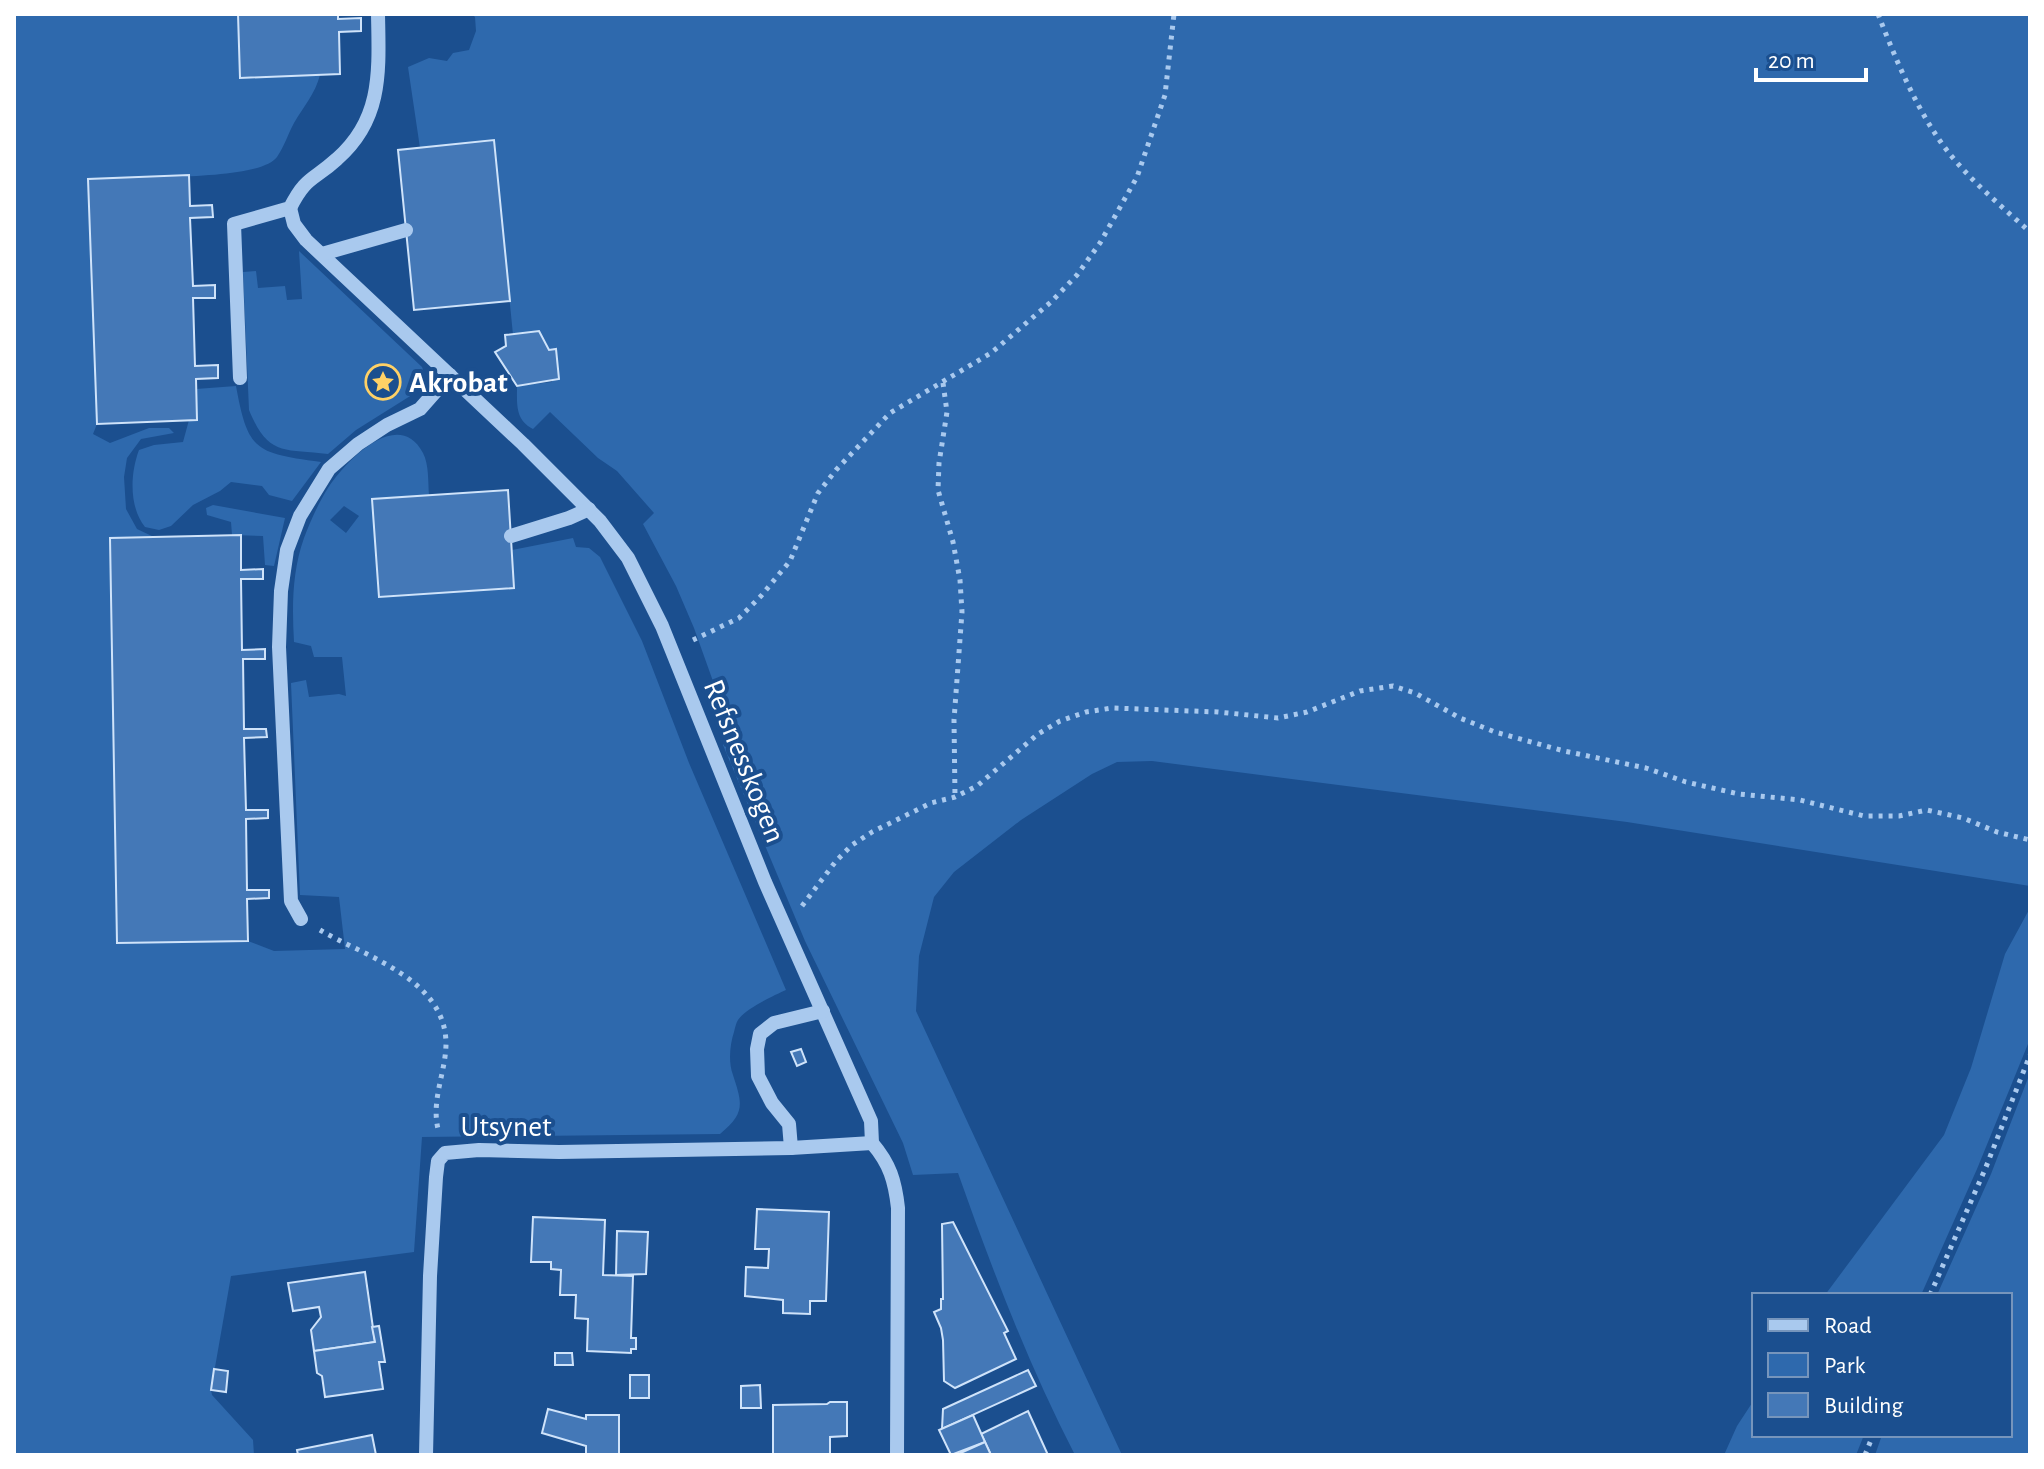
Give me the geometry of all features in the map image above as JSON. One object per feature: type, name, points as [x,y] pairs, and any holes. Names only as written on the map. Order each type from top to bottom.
[{"type":"street","points":[[240,378],[234,224],[290,208],[303,184],[336,160],[361,132],[376,98],[378,14]]},
{"type":"street","name":"Refsnesskogen","points":[[290,208],[294,224],[322,254],[589,509],[612,534],[628,558],[671,649],[765,882],[871,1121],[872,1143],[887,1160],[895,1184],[898,1208],[897,1455]]},
{"type":"street","points":[[322,254],[406,230]]},
{"type":"street","points":[[301,919],[291,901],[279,647],[281,591],[287,550],[300,516],[329,469],[358,444],[420,409],[450,375]]},
{"type":"street","points":[[511,536],[589,509]]},
{"type":"street","points":[[791,1148],[789,1124],[772,1103],[758,1076],[760,1034],[774,1023],[823,1011]]},
{"type":"street","name":"Utsynet","points":[[426,1455],[435,1191],[438,1161],[445,1153],[479,1150],[559,1152],[791,1148],[872,1143]]},
{"type":"path","points":[[671,649],[739,618],[790,561],[818,493],[890,413],[991,353],[1021,330],[1077,275],[1100,243],[1137,177],[1165,95],[1174,14]]},
{"type":"path","points":[[1878,14],[1939,140],[1976,183],[2030,232]]},
{"type":"path","points":[[943,383],[947,412],[938,490],[953,542],[962,612],[954,720],[955,797]]},
{"type":"path","points":[[787,928],[852,845],[931,803],[955,797],[995,772],[1038,734],[1060,721],[1086,712],[1112,708],[1278,718],[1307,712],[1360,691],[1393,686],[1415,693],[1460,718],[1495,732],[1564,751],[1646,768],[1686,782],[1739,794],[1800,800],[1864,816],[1899,816],[1927,810],[2030,840]]},
{"type":"path","points":[[301,919],[421,987],[442,1015],[446,1045],[437,1089],[437,1123],[445,1153]]},
{"type":"path","points":[[1931,1293],[1986,1167],[2030,1055]]},
{"type":"green space","points":[[14,14],[238,14],[240,77],[320,75],[277,157],[265,165],[244,171],[88,179],[97,424],[93,434],[110,443],[149,428],[169,428],[174,433],[141,439],[127,458],[124,477],[126,509],[137,529],[154,537],[110,538],[117,943],[248,941],[274,951],[345,949],[339,897],[300,895],[291,683],[306,680],[309,697],[346,696],[342,657],[314,657],[311,646],[294,642],[295,576],[309,525],[336,477],[372,443],[400,435],[412,440],[425,457],[429,495],[372,499],[379,597],[514,588],[512,550],[573,538],[576,547],[589,548],[600,557],[642,641],[689,763],[786,990],[753,1007],[737,1021],[730,1059],[740,1107],[734,1120],[720,1134],[422,1137],[414,1252],[231,1276],[211,1390],[212,1395],[253,1440],[254,1455],[14,1455]],"holes":[[[344,506],[359,516],[346,533],[330,520]]]},
{"type":"green space","points":[[472,14],[2030,14],[2030,886],[1627,822],[1152,761],[1117,762],[1092,774],[1021,820],[954,872],[934,897],[919,956],[916,1011],[1122,1455],[1075,1455],[1012,1316],[958,1173],[913,1175],[903,1143],[805,941],[723,745],[729,726],[694,628],[643,524],[654,513],[617,471],[598,458],[550,412],[533,429],[520,416],[517,386],[552,382],[559,378],[556,350],[549,350],[539,332],[513,335],[494,141],[420,148],[408,67],[429,58],[447,61],[453,53],[469,50],[476,31]]},
{"type":"green space","points":[[299,251],[422,367],[426,378],[423,388],[356,430],[328,454],[288,450],[270,443],[249,410],[243,272],[256,271],[258,288],[285,286],[287,300],[302,299]]},
{"type":"green space","points":[[236,386],[245,424],[259,445],[282,456],[321,462],[292,501],[269,495],[262,486],[231,482],[193,505],[171,526],[159,530],[145,527],[136,510],[133,490],[139,450],[183,442],[189,420],[197,420],[196,389]]},
{"type":"green space","points":[[213,505],[285,518],[274,566],[265,565],[263,536],[232,535],[231,522],[207,515],[206,508]]},
{"type":"green space","points":[[2030,908],[2030,1039],[1922,1293],[1826,1293],[1944,1135],[1971,1068],[2005,954]]},
{"type":"green space","points":[[2030,1073],[2030,1455],[1875,1455],[1881,1437],[2012,1437],[2012,1293],[1938,1293],[1991,1174]]},
{"type":"green space","points":[[1752,1403],[1752,1437],[1863,1437],[1856,1455],[1724,1455]]},
{"type":"building","points":[[238,14],[338,14],[338,19],[361,18],[361,31],[339,32],[340,74],[240,78]]},
{"type":"building","points":[[494,140],[510,301],[414,310],[398,150]]},
{"type":"building","points":[[189,175],[190,206],[212,205],[213,217],[190,218],[193,286],[215,285],[215,298],[193,298],[195,366],[218,365],[218,378],[196,379],[197,420],[97,424],[88,179]]},
{"type":"building","points":[[539,331],[549,350],[556,349],[559,379],[517,386],[495,352],[506,346],[505,335]]},
{"type":"building","points":[[508,490],[514,588],[379,597],[372,499]]},
{"type":"building","points":[[241,535],[241,570],[263,569],[263,579],[241,579],[242,650],[265,649],[265,659],[243,659],[244,729],[266,729],[267,737],[244,738],[246,810],[268,810],[268,818],[246,819],[247,890],[269,890],[269,898],[247,899],[248,941],[117,943],[110,538]]},
{"type":"building","points":[[801,1049],[806,1062],[797,1066],[791,1052]]},
{"type":"building","points":[[757,1209],[829,1212],[826,1301],[810,1301],[810,1314],[783,1313],[783,1300],[745,1296],[746,1267],[768,1268],[769,1249],[755,1249]]},
{"type":"building","points":[[533,1217],[605,1220],[603,1275],[633,1276],[631,1338],[636,1338],[636,1349],[631,1349],[631,1353],[587,1351],[588,1319],[575,1318],[576,1295],[560,1295],[561,1270],[551,1269],[551,1262],[531,1262]]},
{"type":"building","points":[[953,1222],[1008,1331],[1004,1333],[1016,1359],[955,1388],[944,1381],[943,1340],[934,1312],[941,1309],[943,1299],[942,1224]]},
{"type":"building","points":[[617,1231],[648,1232],[646,1274],[616,1275]]},
{"type":"building","points":[[365,1272],[375,1342],[314,1351],[311,1330],[321,1317],[319,1307],[293,1311],[288,1283]]},
{"type":"building","points":[[379,1326],[385,1362],[379,1362],[383,1389],[325,1397],[314,1351],[375,1342],[372,1327]]},
{"type":"building","points":[[555,1353],[572,1353],[573,1365],[555,1365]]},
{"type":"building","points":[[214,1369],[228,1371],[226,1392],[211,1390]]},
{"type":"building","points":[[1028,1370],[1036,1386],[942,1429],[943,1409]]},
{"type":"building","points":[[630,1375],[649,1375],[649,1398],[630,1398]]},
{"type":"building","points":[[760,1385],[761,1408],[741,1408],[741,1386]]},
{"type":"building","points":[[847,1402],[847,1436],[830,1437],[830,1455],[773,1455],[773,1405]]},
{"type":"building","points":[[548,1409],[586,1419],[586,1415],[619,1415],[619,1455],[586,1455],[586,1446],[542,1433]]},
{"type":"building","points":[[1028,1411],[1048,1455],[991,1455],[981,1434]]},
{"type":"building","points":[[973,1415],[985,1442],[951,1455],[939,1430]]},
{"type":"building","points":[[372,1435],[376,1455],[298,1455],[297,1450]]},
{"type":"building","points":[[985,1442],[991,1455],[956,1455]]},
{"type":"place","name":"Akrobat","points":[[383,382]]}]
